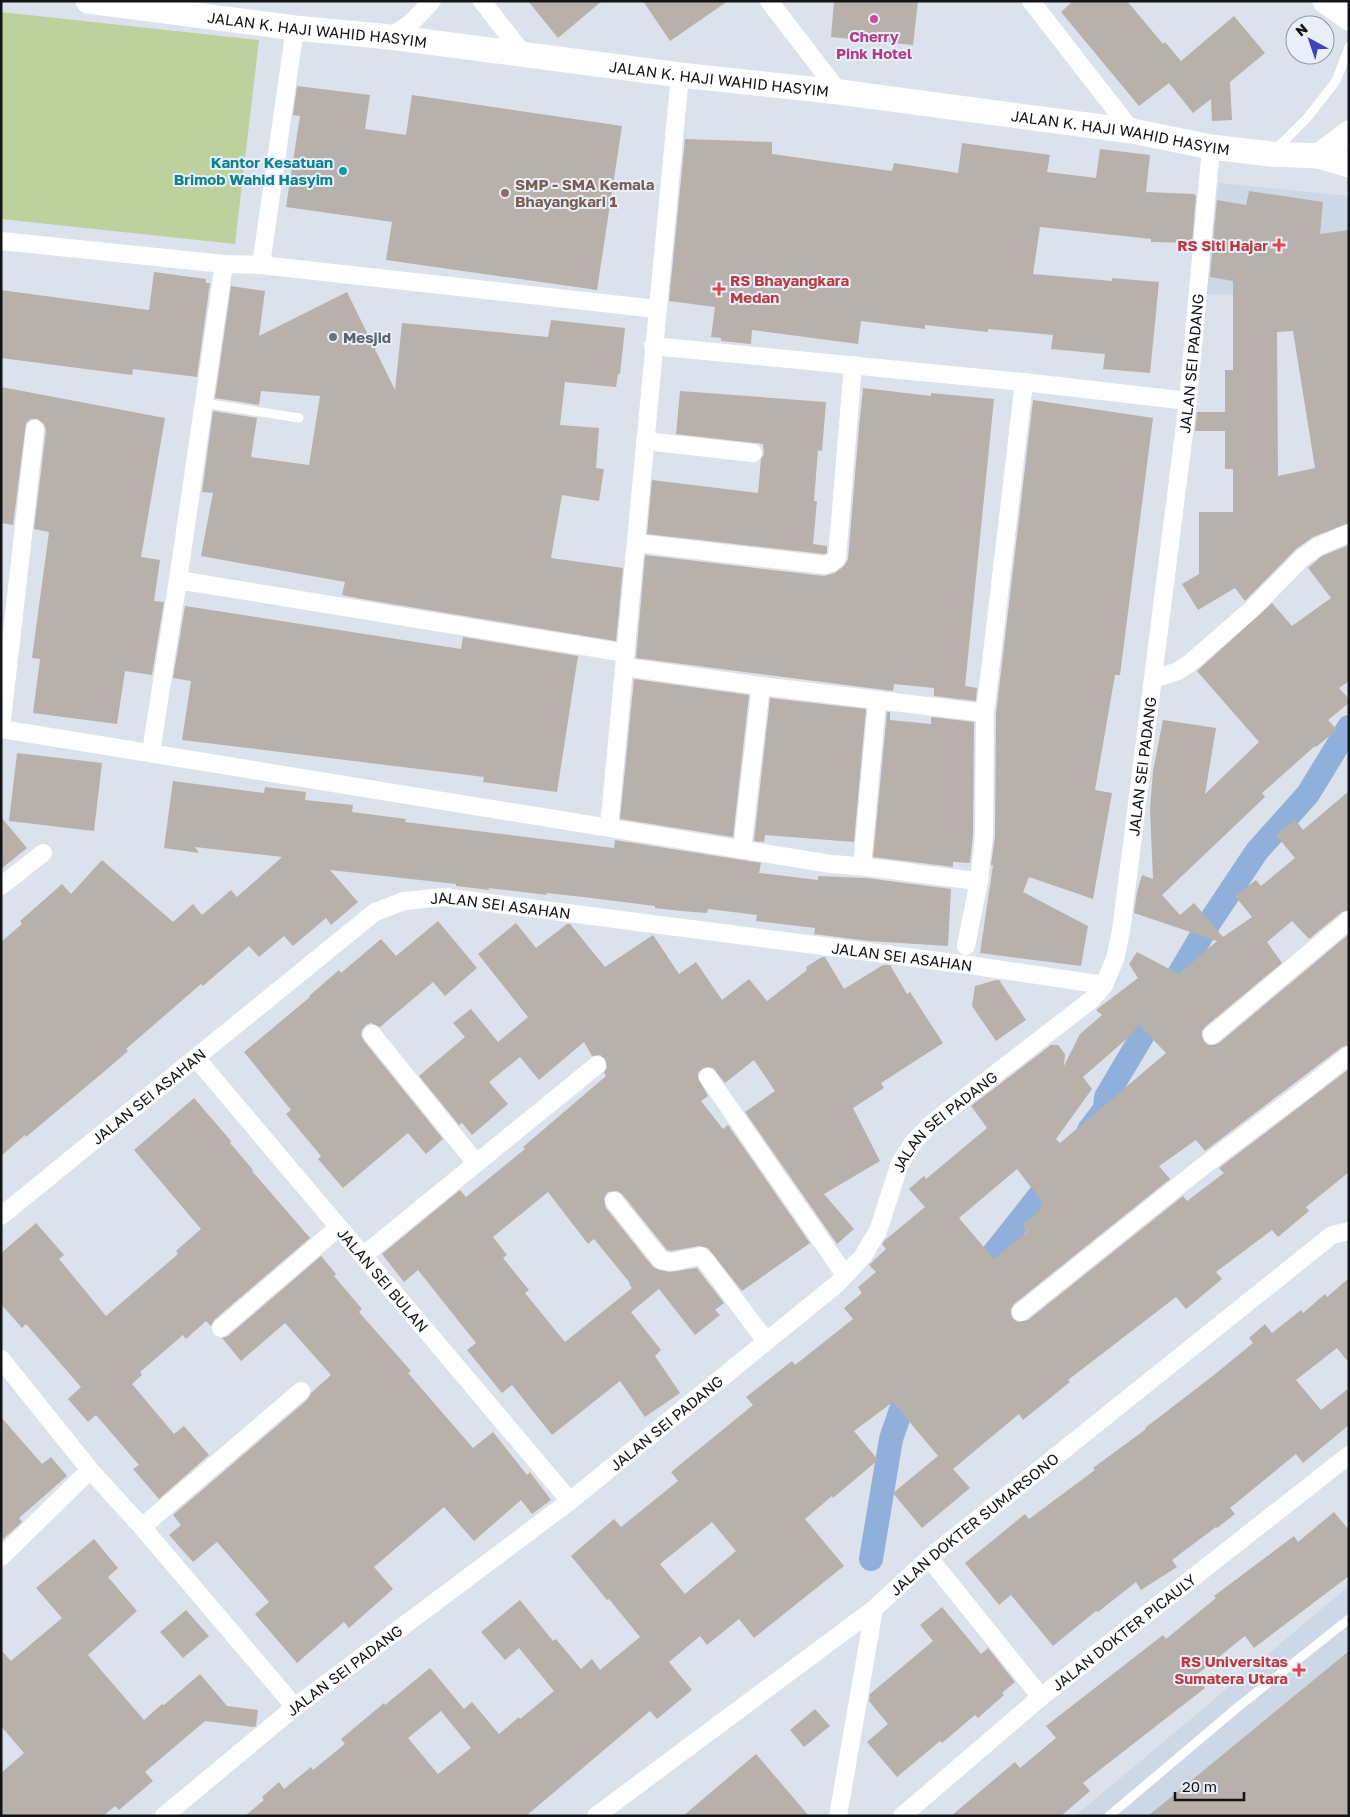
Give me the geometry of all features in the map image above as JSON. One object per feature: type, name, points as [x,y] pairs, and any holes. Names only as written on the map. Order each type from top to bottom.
[{"type":"street","name":"JALAN K. HAJI WAHID HASYIM","points":[[88,1],[142,5],[295,28],[390,36],[680,75],[839,92],[1132,131],[1211,147],[1271,154],[1319,156],[1349,165]]},
{"type":"street","points":[[390,36],[411,23],[432,1]]},
{"type":"street","points":[[482,1],[524,55]]},
{"type":"street","points":[[769,1],[839,92]]},
{"type":"street","points":[[1031,1],[1132,131]]},
{"type":"street","points":[[1325,1],[1349,18]]},
{"type":"street","points":[[261,265],[295,28]]},
{"type":"street","points":[[609,827],[680,75]]},
{"type":"street","points":[[1319,156],[1349,132]]},
{"type":"street","points":[[1319,156],[1349,138]]},
{"type":"street","name":"JALAN SEI PADANG","points":[[164,1816],[295,1706],[570,1501],[845,1275],[863,1256],[878,1231],[900,1163],[915,1140],[932,1123],[1091,1000],[1104,985],[1115,959],[1121,931],[1154,679],[1188,401],[1211,147]]},
{"type":"street","points":[[1,241],[224,264],[261,265],[657,308]]},
{"type":"street","points":[[151,752],[224,264]]},
{"type":"street","points":[[653,346],[1024,382],[1188,401]]},
{"type":"street","points":[[636,543],[825,565],[831,563],[837,558],[853,365]]},
{"type":"street","points":[[966,946],[979,881],[984,836],[985,713],[1024,382]]},
{"type":"street","points":[[35,429],[1,729],[831,864],[862,866],[979,881]]},
{"type":"street","points":[[645,441],[753,454]]},
{"type":"street","points":[[1154,679],[1178,671],[1190,663],[1252,609],[1302,558],[1317,547],[1349,533]]},
{"type":"street","points":[[178,580],[760,686],[985,713]]},
{"type":"street","points":[[742,849],[760,686]]},
{"type":"street","points":[[862,866],[877,701]]},
{"type":"street","points":[[1,886],[43,853]]},
{"type":"street","name":"JALAN SEI ASAHAN","points":[[1,1216],[375,912],[404,901],[444,897],[1104,985]]},
{"type":"street","points":[[1212,1036],[1349,920]]},
{"type":"street","points":[[372,1034],[476,1163]]},
{"type":"street","points":[[1021,1312],[1197,1172],[1349,1055]]},
{"type":"street","name":"JALAN SEI BULAN","points":[[196,1058],[570,1501]]},
{"type":"street","points":[[364,1255],[597,1065]]},
{"type":"street","points":[[708,1077],[845,1275]]},
{"type":"street","points":[[614,1201],[660,1260],[671,1262],[702,1256],[766,1341]]},
{"type":"street","points":[[220,1328],[339,1227]]},
{"type":"street","name":"JALAN DOKTER SUMARSONO","points":[[596,1816],[874,1609],[929,1558],[1332,1235],[1349,1231]]},
{"type":"street","points":[[1,1359],[90,1470],[142,1527],[295,1706]]},
{"type":"street","points":[[142,1527],[301,1391]]},
{"type":"street","name":"JALAN DOKTER PICAULY","points":[[902,1816],[1042,1698],[1349,1455]]},
{"type":"street","points":[[1,1557],[90,1470]]},
{"type":"street","points":[[929,1558],[1042,1698]]},
{"type":"street","points":[[838,1816],[874,1609]]},
{"type":"lane","points":[[1271,154],[1307,118],[1336,81],[1349,47]]},
{"type":"lane","points":[[204,403],[299,418]]},
{"type":"lane","points":[[1109,1816],[1238,1707],[1349,1619]]},
{"type":"shaded area","name":"RS Siti Hajar","points":[[1219,183],[1349,196],[1349,297],[1202,294]]},
{"type":"shaded area","name":"RS Universitas Sumatera Utara","points":[[1349,1586],[1349,1816],[1075,1816],[1149,1754]]},
{"type":"green space","points":[[1,12],[259,40],[235,244],[1,219]]},
{"type":"building","points":[[528,1],[602,1],[558,38]]},
{"type":"building","points":[[643,1],[728,1],[670,41]]},
{"type":"building","name":"Cherry Pink Hotel","points":[[834,1],[918,1],[913,45],[831,37]]},
{"type":"building","points":[[1073,1],[1127,1],[1163,44],[1165,42],[1181,61],[1234,16],[1265,53],[1230,82],[1232,120],[1212,121],[1211,99],[1193,113],[1169,83],[1139,106],[1061,12]]},
{"type":"building","name":"SMP - SMA Kemala Bhayangkari 1","points":[[297,86],[370,95],[365,129],[406,135],[412,95],[622,126],[597,290],[386,260],[392,222],[286,207],[300,116],[293,115]]},
{"type":"building","points":[[685,139],[772,142],[772,154],[892,171],[894,163],[958,173],[962,143],[1050,155],[1047,172],[1096,178],[1100,149],[1150,155],[1146,192],[1194,194],[1196,196],[1192,243],[1151,242],[1151,239],[1040,227],[1033,274],[1112,281],[1112,278],[1159,282],[1150,373],[1103,369],[1105,354],[1051,349],[1053,335],[988,329],[988,332],[925,325],[925,329],[861,321],[858,344],[752,330],[751,344],[721,341],[721,338],[711,337],[715,307],[669,301]]},
{"type":"building","points":[[1249,191],[1323,202],[1320,234],[1349,230],[1349,523],[1313,537],[1296,549],[1245,601],[1235,588],[1198,610],[1182,584],[1199,574],[1199,512],[1233,512],[1233,469],[1225,469],[1225,431],[1195,431],[1197,412],[1225,412],[1225,370],[1233,370],[1233,281],[1210,277],[1217,200],[1246,205]],"holes":[[[1293,331],[1315,468],[1278,476],[1277,332]]]},
{"type":"building","points":[[154,272],[206,279],[206,283],[210,283],[197,377],[133,369],[132,375],[1,358],[1,290],[149,310]]},
{"type":"building","points":[[231,286],[265,291],[259,336],[347,292],[395,390],[402,323],[548,337],[551,320],[625,328],[620,374],[618,374],[616,387],[565,382],[560,425],[599,428],[596,468],[604,469],[599,501],[562,495],[551,558],[623,568],[616,641],[342,595],[345,582],[201,556],[213,493],[202,492],[213,411],[257,418],[251,457],[309,465],[320,396],[261,391],[259,405],[215,398]]},
{"type":"building","points":[[1,387],[165,418],[141,557],[160,560],[154,601],[164,602],[152,675],[125,671],[117,724],[33,713],[40,659],[32,658],[49,532],[34,529],[46,430],[44,424],[37,419],[31,419],[26,423],[13,525],[1,523]]},
{"type":"building","points":[[863,388],[931,396],[931,393],[994,399],[965,686],[977,688],[976,701],[934,696],[934,688],[894,684],[893,691],[636,658],[645,555],[824,576],[835,573],[844,566],[848,559]]},
{"type":"building","points":[[680,391],[826,402],[822,451],[818,450],[814,501],[817,501],[813,544],[827,546],[827,553],[647,534],[652,480],[758,493],[761,459],[764,454],[763,444],[676,434]]},
{"type":"building","points":[[1033,400],[1153,418],[1120,675],[1115,675],[1095,790],[1112,793],[1093,899],[1029,877],[1023,892],[1088,926],[1081,966],[980,953],[993,865],[991,865],[995,836],[996,714]]},
{"type":"building","points":[[1349,545],[1349,681],[1339,688],[1349,699],[1349,703],[1328,720],[1337,730],[1315,746],[1262,793],[1265,797],[1162,895],[1180,915],[1194,903],[1223,937],[1252,917],[1235,896],[1256,880],[1261,886],[1295,858],[1276,835],[1295,819],[1303,830],[1349,791],[1349,910],[1342,912],[1309,939],[1292,921],[1267,942],[1282,963],[1205,1027],[1202,1031],[1202,1036],[1208,1045],[1219,1043],[1349,934],[1349,1045],[1342,1047],[1205,1151],[1196,1140],[1159,1166],[1170,1179],[1014,1304],[1011,1309],[1013,1319],[1018,1322],[1028,1320],[1183,1196],[1187,1201],[1224,1173],[1219,1168],[1349,1069],[1349,1172],[1306,1207],[1309,1211],[1278,1237],[1272,1230],[1216,1272],[1222,1279],[1186,1309],[1176,1297],[1068,1380],[1070,1382],[1023,1420],[1019,1414],[953,1469],[970,1488],[922,1528],[893,1493],[938,1456],[893,1402],[854,1431],[878,1460],[805,1519],[844,1566],[754,1638],[739,1619],[707,1645],[700,1636],[669,1662],[692,1690],[657,1719],[650,1711],[526,1816],[245,1816],[264,1800],[262,1797],[279,1782],[284,1789],[311,1767],[313,1770],[345,1744],[341,1739],[430,1668],[464,1709],[472,1702],[499,1734],[519,1717],[520,1719],[554,1691],[519,1648],[505,1660],[481,1632],[520,1600],[553,1641],[556,1639],[581,1669],[592,1659],[600,1670],[640,1637],[571,1556],[614,1519],[621,1527],[678,1481],[671,1472],[753,1405],[746,1397],[792,1361],[795,1365],[853,1319],[844,1308],[862,1293],[858,1287],[876,1272],[869,1265],[886,1249],[882,1244],[925,1207],[909,1189],[924,1176],[926,1179],[987,1128],[971,1106],[1051,1045],[1058,1045],[1065,1054],[1064,1066],[1080,1034],[1102,1015],[1096,1010],[1138,978],[1129,964],[1137,952],[1179,974],[1217,941],[1134,913],[1142,875],[1153,879],[1150,810],[1153,771],[1163,720],[1216,728],[1205,794],[1259,742],[1197,671],[1272,603],[1292,626],[1331,598],[1308,568],[1322,556]],"holes":[[[1139,1025],[1166,1053],[1060,1143],[1056,1139],[1092,1089],[1083,1077],[1131,1035]],[[1017,1169],[1043,1203],[1040,1205],[1042,1208],[1022,1226],[1027,1232],[994,1259],[959,1218]],[[712,1522],[736,1551],[685,1594],[660,1564]],[[441,1711],[471,1748],[438,1774],[408,1738]]]},
{"type":"building","points":[[185,606],[461,649],[463,637],[578,656],[557,792],[483,782],[484,777],[182,740],[191,681],[173,678]]},
{"type":"building","points":[[634,679],[749,695],[733,837],[620,819]]},
{"type":"building","points":[[770,698],[866,709],[854,842],[765,835],[764,842],[754,841]]},
{"type":"building","points":[[887,712],[890,712],[890,720],[931,724],[931,717],[974,722],[973,835],[970,863],[953,862],[953,867],[873,857]]},
{"type":"building","points":[[17,753],[102,763],[94,831],[9,821]]},
{"type":"building","points":[[173,781],[264,793],[265,787],[306,792],[305,800],[353,805],[352,812],[406,819],[405,822],[614,848],[615,840],[761,863],[759,873],[818,880],[818,876],[866,878],[951,889],[948,946],[869,941],[814,934],[815,928],[756,921],[757,915],[708,909],[707,913],[681,911],[583,897],[488,888],[490,890],[456,886],[456,884],[330,870],[358,902],[331,925],[326,918],[293,946],[284,936],[259,957],[249,946],[203,986],[201,984],[126,1049],[128,1051],[106,1070],[1,1156],[1,942],[22,924],[20,921],[62,884],[71,894],[102,860],[173,922],[193,904],[202,915],[231,890],[237,897],[282,857],[195,847],[199,853],[164,848]]},
{"type":"building","points":[[1,817],[27,848],[1,869]]},
{"type":"building","points":[[438,921],[477,968],[445,996],[433,982],[380,1027],[371,1023],[366,1025],[361,1035],[443,1139],[426,1154],[408,1133],[343,1188],[318,1159],[321,1156],[286,1114],[291,1110],[244,1052],[339,970],[341,973],[381,939],[396,956]]},
{"type":"building","points":[[516,923],[536,948],[567,924],[570,924],[605,967],[653,935],[679,974],[696,962],[722,1000],[749,979],[767,1001],[807,970],[806,967],[822,957],[825,957],[844,989],[883,965],[890,965],[907,994],[910,992],[943,1043],[881,1083],[884,1088],[853,1108],[880,1161],[824,1194],[854,1229],[837,1244],[745,1112],[775,1091],[754,1060],[725,1083],[713,1068],[707,1067],[698,1073],[698,1078],[708,1096],[701,1101],[723,1129],[728,1125],[810,1243],[742,1291],[708,1248],[699,1246],[667,1250],[622,1194],[617,1191],[608,1192],[604,1198],[606,1208],[653,1267],[669,1272],[697,1268],[724,1303],[715,1310],[720,1315],[695,1335],[659,1289],[631,1312],[661,1350],[655,1356],[680,1393],[645,1417],[620,1381],[552,1435],[512,1385],[502,1393],[467,1350],[476,1343],[418,1270],[404,1282],[382,1254],[460,1190],[466,1197],[525,1149],[523,1147],[606,1076],[604,1073],[607,1068],[605,1059],[600,1055],[592,1056],[584,1042],[539,1080],[520,1057],[489,1082],[508,1104],[472,1135],[462,1123],[459,1125],[419,1076],[465,1037],[453,1023],[471,1009],[498,1042],[528,1017],[478,954]],"holes":[[[548,1192],[588,1244],[594,1239],[632,1288],[565,1342],[525,1293],[529,1290],[503,1258],[507,1255],[493,1237]]]},
{"type":"building","points":[[999,980],[1026,1020],[996,1041],[972,1006],[975,986]]},
{"type":"building","points":[[194,1098],[231,1141],[230,1143],[252,1171],[310,1238],[214,1320],[211,1326],[206,1321],[186,1339],[183,1335],[140,1372],[142,1375],[132,1384],[174,1434],[184,1426],[209,1455],[159,1499],[133,1469],[139,1465],[96,1415],[88,1422],[68,1399],[81,1387],[26,1324],[22,1328],[1,1304],[1,1253],[36,1223],[64,1255],[59,1259],[106,1316],[178,1254],[176,1251],[201,1229],[134,1150]]},
{"type":"building","points":[[321,1256],[336,1274],[334,1276],[362,1309],[359,1312],[411,1371],[408,1373],[473,1448],[493,1432],[527,1475],[530,1472],[551,1500],[532,1514],[521,1500],[474,1541],[444,1507],[374,1567],[393,1589],[349,1628],[344,1622],[297,1663],[255,1614],[269,1602],[217,1542],[193,1562],[169,1535],[181,1525],[173,1515],[308,1399],[311,1393],[331,1375],[285,1323],[241,1361],[222,1338],[228,1336]]},
{"type":"building","points":[[1349,1278],[1349,1363],[1337,1348],[1296,1380],[1321,1410],[1349,1388],[1349,1425],[1303,1463],[1296,1454],[1230,1508],[1235,1514],[1172,1560],[1177,1567],[1141,1590],[1136,1582],[1053,1646],[1011,1595],[999,1605],[965,1563],[1025,1514],[1029,1519],[1095,1470],[1093,1468],[1146,1429],[1253,1343],[1249,1338],[1265,1324],[1272,1333],[1301,1310],[1303,1313],[1325,1294],[1327,1297]]},
{"type":"building","points":[[1,1417],[42,1464],[51,1457],[67,1476],[19,1518],[22,1522],[1,1541]]},
{"type":"building","points":[[1334,1512],[1349,1530],[1349,1576],[1254,1648],[1245,1636],[1195,1676],[1205,1688],[1083,1783],[1090,1791],[1061,1816],[951,1816],[1015,1762],[1020,1768],[1056,1738],[1046,1726],[1163,1635],[1166,1639],[1216,1598],[1214,1596],[1294,1536],[1298,1542]]},
{"type":"building","points":[[94,1539],[118,1568],[108,1577],[137,1611],[88,1655],[144,1720],[200,1674],[227,1706],[258,1710],[256,1726],[205,1721],[145,1772],[153,1781],[119,1810],[115,1806],[103,1816],[1,1816],[1,1773],[24,1753],[1,1726],[1,1650],[11,1661],[62,1618],[36,1588]]},
{"type":"building","points":[[942,1607],[981,1654],[988,1648],[1015,1682],[1002,1693],[1004,1695],[978,1718],[975,1715],[897,1777],[867,1742],[888,1724],[869,1701],[870,1694],[933,1641],[920,1625]]},
{"type":"building","points":[[186,1610],[209,1636],[183,1658],[160,1632]]},
{"type":"building","points":[[1349,1651],[1349,1816],[1148,1816]]},
{"type":"building","points":[[815,1709],[830,1726],[804,1747],[790,1730]]},
{"type":"building","points":[[756,1754],[809,1816],[683,1816]]},
{"type":"waterway","points":[[1089,1130],[1105,1109],[1106,1097],[1211,920],[1257,851],[1308,794],[1349,727]]},
{"type":"waterway","points":[[971,1282],[1059,1171]]},
{"type":"waterway","points":[[871,1559],[891,1439],[911,1381]]},
{"type":"place","name":"Cherry Pink Hotel","points":[[874,19]]},
{"type":"place","name":"Kantor Kesatuan Brimob Wahid Hasyim","points":[[343,171]]},
{"type":"place","name":"SMP - SMA Kemala Bhayangkari 1","points":[[505,193]]},
{"type":"place","name":"RS Siti Hajar","points":[[1279,245]]},
{"type":"place","name":"RS Bhayangkara Medan","points":[[719,289]]},
{"type":"place","name":"Mesjid","points":[[333,337]]},
{"type":"place","name":"RS Universitas Sumatera Utara","points":[[1299,1670]]}]
